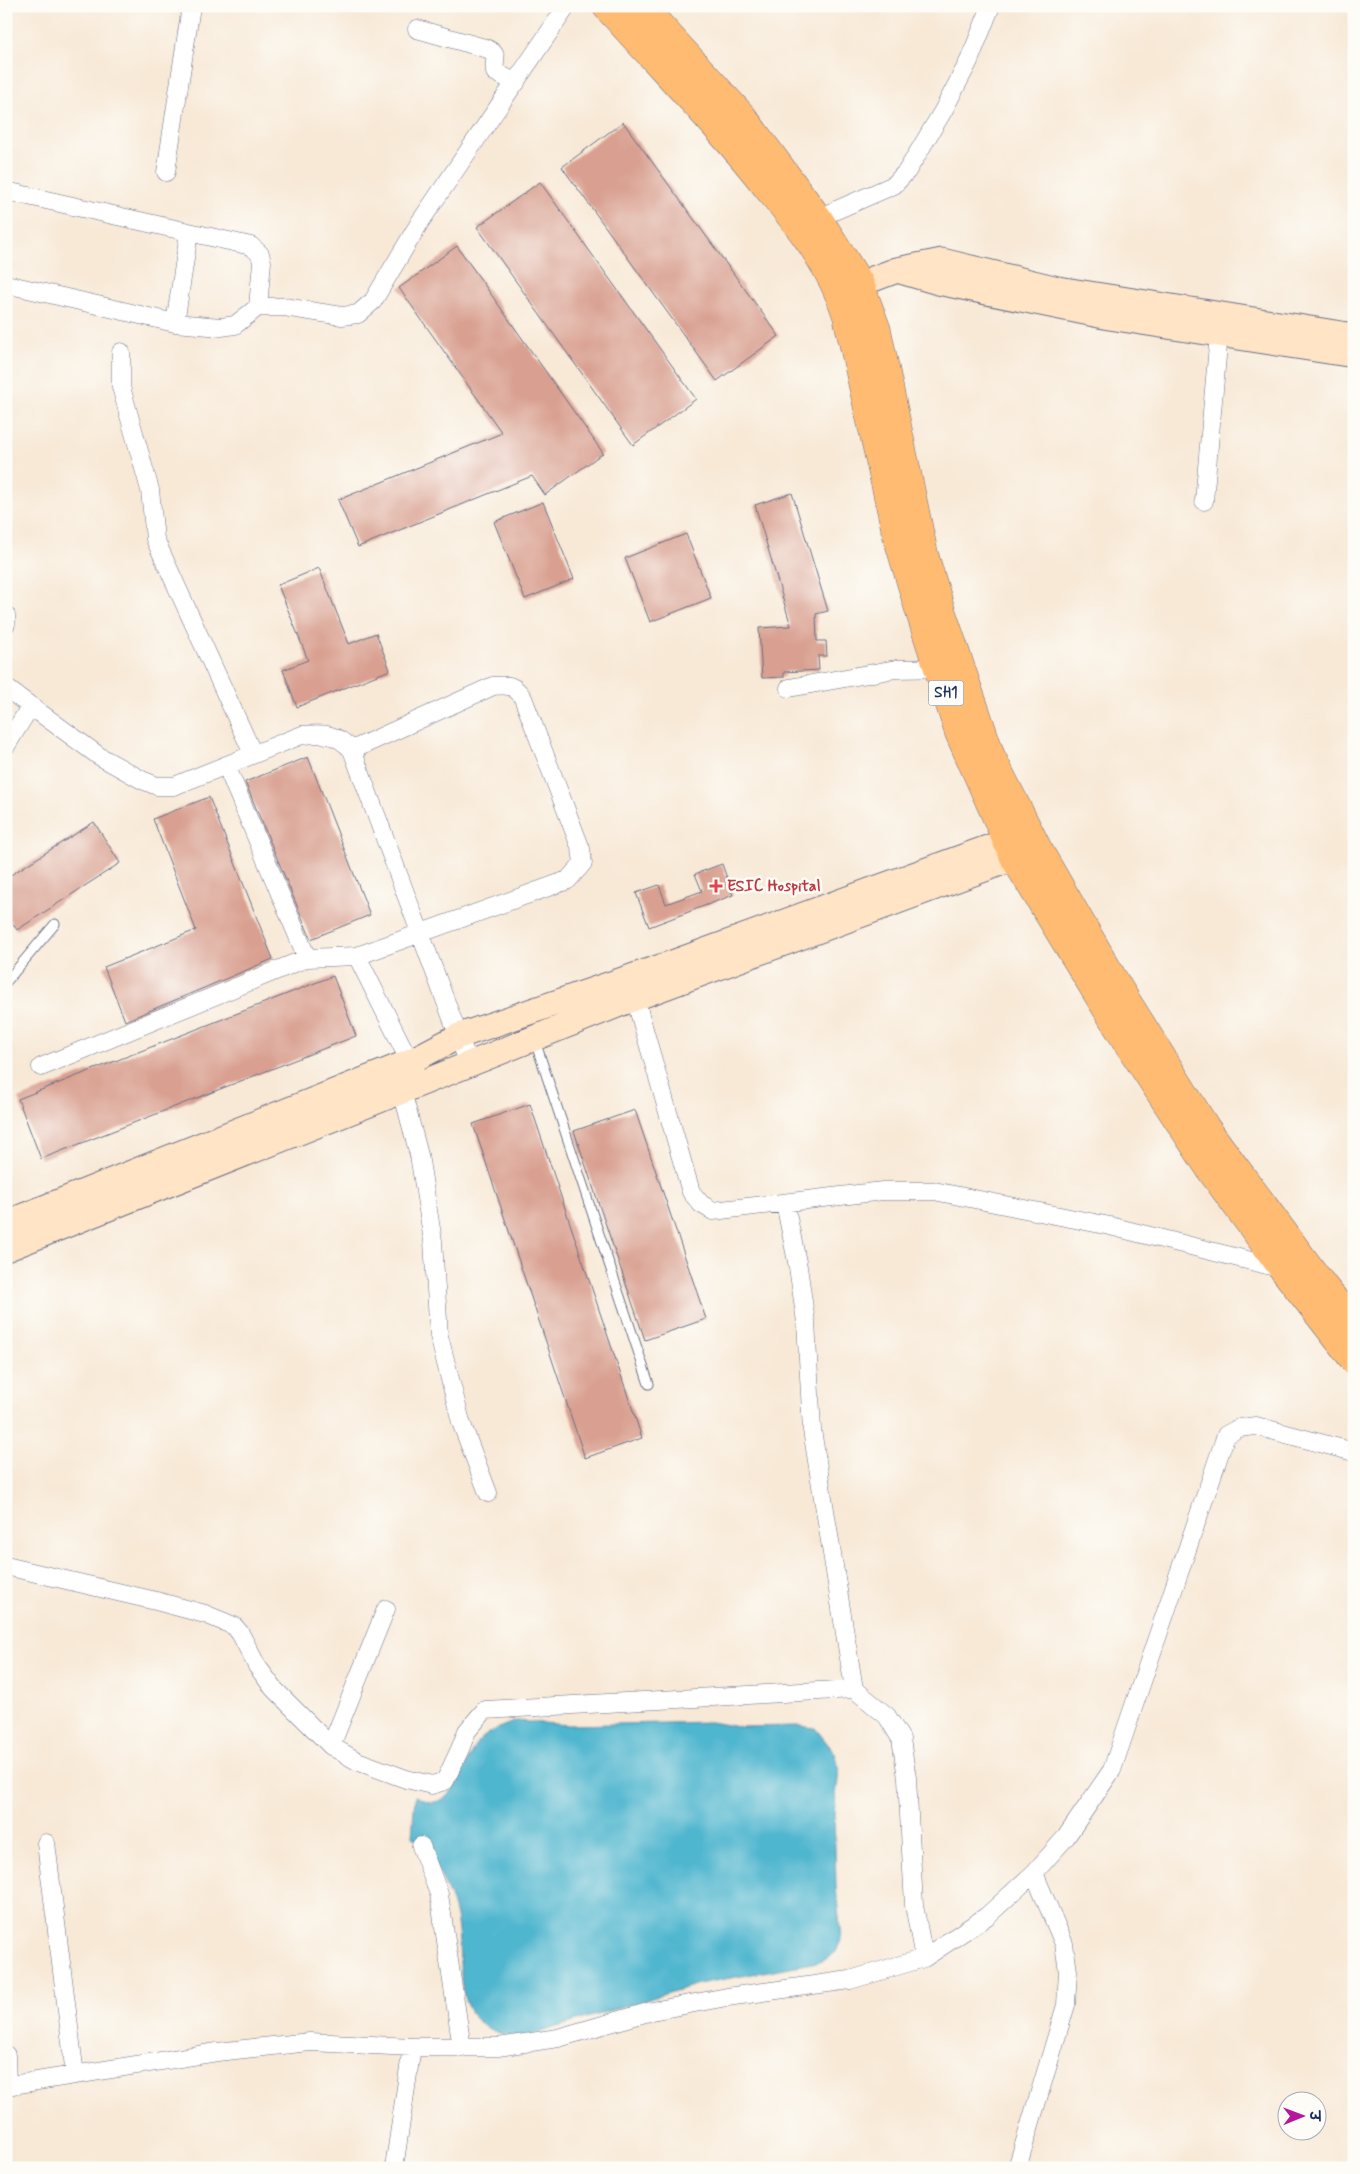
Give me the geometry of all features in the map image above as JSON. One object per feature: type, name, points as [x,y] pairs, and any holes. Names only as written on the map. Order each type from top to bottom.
[{"type":"main road","name":"SH1","points":[[606,6],[745,159],[790,215],[823,262],[850,288]]},
{"type":"main road","name":"SH1","points":[[642,6],[743,117],[818,218],[850,288],[877,330],[949,668],[991,756],[1022,845],[1130,1047],[1214,1174],[1282,1269],[1354,1360]]},
{"type":"main road","points":[[850,288],[897,270],[942,261],[1058,289],[1354,336]]},
{"type":"main road","points":[[897,270],[938,282],[1100,315],[1354,355]]},
{"type":"main road","name":"SH1","points":[[1022,845],[1121,992],[1206,1128],[1354,1324]]},
{"type":"main road","points":[[6,1223],[411,1079],[469,1064],[1022,845]]},
{"type":"main road","points":[[6,1249],[411,1079],[459,1036],[1022,845]]},
{"type":"street","points":[[166,172],[191,6]]},
{"type":"street","points":[[6,284],[175,323],[221,327],[235,325],[258,308],[284,307],[342,316],[358,314],[373,301],[420,222],[567,6]]},
{"type":"street","points":[[818,218],[894,185],[907,171],[943,111],[969,61],[992,6]]},
{"type":"street","points":[[417,29],[494,52],[496,72],[516,83]]},
{"type":"street","points":[[6,191],[251,246],[260,254],[262,262],[258,308]]},
{"type":"street","points":[[175,323],[189,233]]},
{"type":"street","points":[[1204,501],[1219,334]]},
{"type":"street","points":[[121,352],[121,387],[150,490],[155,539],[253,754]]},
{"type":"street","points":[[6,615],[6,624]]},
{"type":"street","points":[[789,688],[896,669],[949,668]]},
{"type":"street","points":[[42,1067],[307,958],[357,956],[568,880],[583,863],[581,849],[523,698],[517,688],[510,685],[493,686],[352,750]]},
{"type":"street","points":[[6,688],[99,756],[142,780],[157,786],[174,786],[302,735],[322,733],[342,739],[352,750],[469,1064]]},
{"type":"street","points":[[6,746],[30,707]]},
{"type":"street","points":[[226,765],[307,958]]},
{"type":"street","points":[[357,956],[411,1079],[419,1156],[432,1241],[439,1336],[461,1422],[488,1493]]},
{"type":"street","points":[[635,998],[691,1192],[701,1204],[714,1211],[882,1191],[934,1191],[1110,1226],[1282,1269]]},
{"type":"street","points":[[784,1203],[806,1322],[812,1430],[854,1689],[887,1716],[901,1739],[907,1778],[914,1905],[924,1958]]},
{"type":"street","points":[[6,2055],[7,2086],[217,2052],[310,2042],[412,2047],[498,2047],[558,2038],[652,2010],[850,1980],[924,1958],[986,1916],[1034,1873],[1066,1838],[1112,1770],[1226,1435],[1239,1428],[1256,1426],[1354,1452]]},
{"type":"street","points":[[6,1566],[164,1603],[205,1614],[234,1626],[240,1633],[257,1666],[274,1689],[331,1746],[357,1761],[406,1779],[432,1785],[445,1781],[460,1749],[466,1730],[485,1710],[854,1689]]},
{"type":"street","points":[[331,1746],[386,1609]]},
{"type":"street","points":[[46,1842],[75,2075]]},
{"type":"street","points":[[421,1846],[439,1894],[462,2048]]},
{"type":"street","points":[[1017,2168],[1066,2005],[1068,1971],[1064,1944],[1034,1873]]},
{"type":"street","points":[[394,2168],[412,2047]]},
{"type":"lane","points":[[6,982],[55,924]]},
{"type":"lane","points":[[534,1038],[649,1384]]},
{"type":"water","points":[[517,1721],[569,1725],[711,1722],[738,1727],[800,1726],[815,1728],[835,1753],[839,1770],[834,1813],[836,1887],[841,1939],[836,1952],[823,1961],[698,1984],[524,2037],[499,2033],[482,2025],[471,2013],[465,1998],[461,1981],[457,1923],[450,1897],[429,1852],[412,1837],[415,1796],[430,1802],[439,1801],[447,1796],[454,1788],[479,1741],[492,1731]]},
{"type":"building","points":[[623,122],[779,336],[717,381],[562,167]]},
{"type":"building","points":[[540,182],[696,399],[633,445],[477,227]]},
{"type":"building","points":[[457,246],[603,453],[545,495],[532,476],[358,547],[338,500],[502,433],[399,288]]},
{"type":"building","points":[[792,493],[828,611],[816,614],[817,641],[826,641],[827,656],[818,656],[819,670],[784,672],[784,677],[762,678],[759,628],[791,626],[755,505]]},
{"type":"building","points":[[543,502],[574,579],[525,599],[494,522]]},
{"type":"building","points":[[686,534],[711,598],[650,622],[625,558]]},
{"type":"building","points":[[319,568],[349,644],[376,633],[390,670],[297,707],[283,670],[308,660],[278,585]]},
{"type":"building","points":[[308,757],[370,915],[311,939],[245,782]]},
{"type":"building","points":[[209,797],[273,959],[125,1021],[104,967],[196,930],[153,819]]},
{"type":"building","points":[[94,822],[120,863],[17,930],[6,913],[6,878]]},
{"type":"building","points":[[722,864],[733,895],[649,927],[636,893],[659,885],[666,904],[702,891],[695,874]]},
{"type":"building","points":[[333,976],[356,1036],[41,1159],[18,1099]]},
{"type":"building","points":[[530,1104],[642,1438],[585,1458],[473,1124]]},
{"type":"building","points":[[635,1110],[706,1319],[645,1340],[574,1131]]},
{"type":"place","name":"ESIC Hospital","points":[[716,886]]}]
